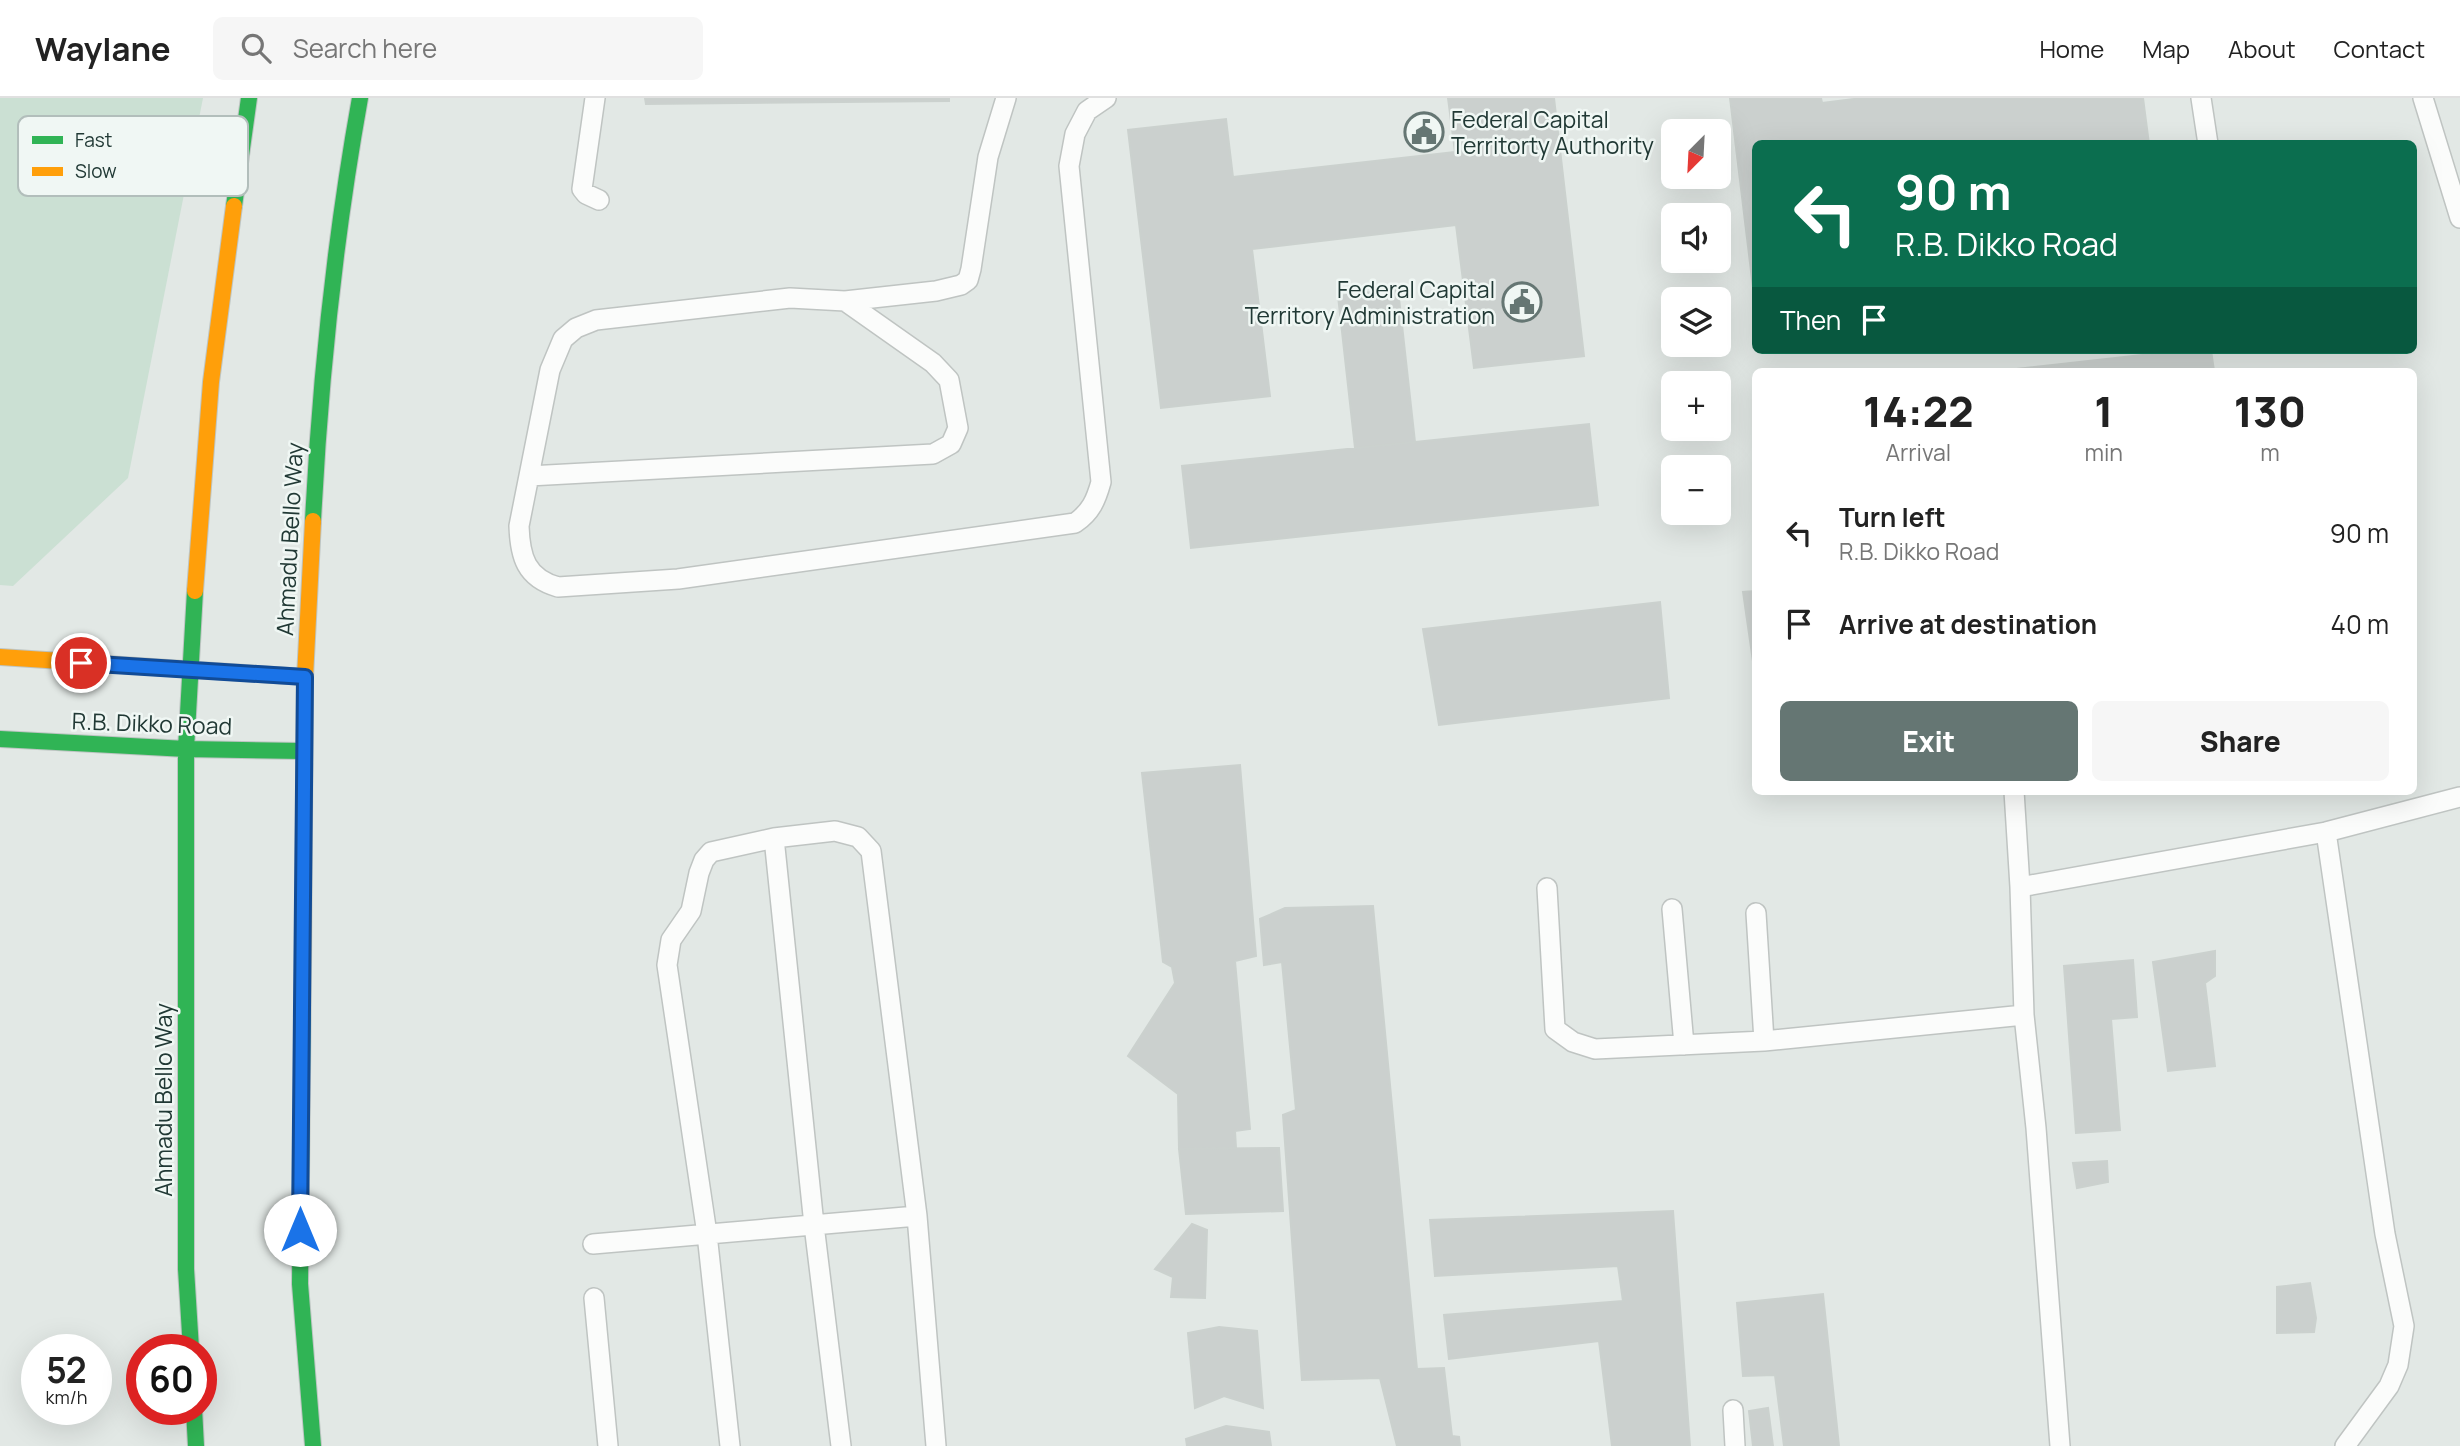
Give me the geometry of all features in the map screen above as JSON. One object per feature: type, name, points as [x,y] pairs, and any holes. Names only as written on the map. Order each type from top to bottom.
[{"type":"main road","name":"Ahmadu Bello Way","points":[[245,116],[249,98]]},
{"type":"main road","name":"Ahmadu Bello Way","points":[[313,1446],[300,1284],[305,677],[318,413],[349,159],[360,98]]},
{"type":"main road","name":"Ahmadu Bello Way","points":[[190,1334],[186,1269],[186,749],[189,670],[211,382],[234,196]]},
{"type":"main road","points":[[0,657],[305,677]]},
{"type":"main road","name":"R.B. Dikko Road","points":[[0,739],[186,749],[303,751]]},
{"type":"main road","points":[[195,1425],[196,1446]]},
{"type":"lane","points":[[595,98],[582,189],[586,194],[600,200]]},
{"type":"lane","points":[[1006,98],[988,157],[968,280],[961,285],[936,291],[845,301],[790,298],[596,320],[576,328],[563,339],[550,370],[519,526],[520,549],[531,572],[542,583],[558,587],[678,579],[1075,523],[1086,516],[1096,501],[1101,482],[1069,166],[1075,134],[1087,111],[1105,98]]},
{"type":"lane","points":[[2201,98],[2207,140]]},
{"type":"lane","points":[[2423,98],[2460,218]]},
{"type":"lane","points":[[529,476],[933,454],[951,444],[958,428],[949,380],[933,363],[845,301]]},
{"type":"lane","points":[[2014,795],[2024,1015],[2036,1128],[2060,1446]]},
{"type":"lane","points":[[2020,887],[2326,832],[2460,797]]},
{"type":"lane","points":[[730,1446],[707,1234],[667,965],[671,940],[691,911],[699,873],[704,860],[711,852],[774,838],[835,831],[858,837],[870,851],[917,1216],[936,1446]]},
{"type":"lane","points":[[2326,832],[2385,1234],[2404,1326],[2398,1365],[2389,1387],[2345,1446]]},
{"type":"lane","points":[[774,838],[814,1225],[841,1446]]},
{"type":"lane","points":[[1547,888],[1555,1029],[1573,1042],[1595,1049],[1764,1041],[2024,1015]]},
{"type":"lane","points":[[1672,909],[1684,1045]]},
{"type":"lane","points":[[1756,913],[1764,1041]]},
{"type":"lane","points":[[593,1244],[917,1216]]},
{"type":"lane","points":[[594,1298],[608,1446]]},
{"type":"lane","points":[[1733,1410],[1735,1446]]},
{"type":"green space","points":[[0,98],[203,98],[199,116],[18,116],[18,196],[184,196],[128,478],[13,586],[0,585]]},
{"type":"building","points":[[645,98],[949,98],[949,101],[646,104]]},
{"type":"building","name":"Federal Capital Territory Administration","points":[[1448,98],[1554,98],[1584,356],[1474,368],[1456,225],[1252,249],[1270,396],[1161,408],[1128,130],[1226,119],[1233,177],[1455,152]]},
{"type":"building","points":[[1730,98],[1821,98],[1822,103],[1862,98],[2143,98],[2148,140],[1752,140],[1752,279]]},
{"type":"building","name":"Federal Capital Territory Administration","points":[[1398,289],[1415,442],[1355,448],[1338,296]]},
{"type":"building","points":[[2151,354],[2212,354],[2214,368],[2026,368]]},
{"type":"building","points":[[1589,424],[1598,505],[1191,548],[1182,466]]},
{"type":"building","points":[[1752,591],[1752,654],[1743,592]]},
{"type":"building","points":[[1660,602],[1669,698],[1439,725],[1423,629]]},
{"type":"building","points":[[1240,765],[1256,956],[1235,961],[1250,1129],[1235,1131],[1236,1148],[1179,1149],[1178,1094],[1128,1056],[1175,983],[1172,967],[1163,962],[1142,773]]},
{"type":"building","points":[[1373,906],[1417,1369],[1444,1368],[1452,1436],[1459,1437],[1460,1446],[1397,1446],[1380,1378],[1302,1380],[1283,1115],[1296,1110],[1282,962],[1264,965],[1260,919],[1285,908]]},
{"type":"building","points":[[2215,951],[2215,976],[2205,983],[2215,1066],[2168,1071],[2153,962]]},
{"type":"building","points":[[2133,960],[2137,1017],[2111,1019],[2120,1130],[2076,1133],[2064,966]]},
{"type":"building","points":[[1279,1148],[1283,1211],[1186,1214],[1179,1149]]},
{"type":"building","points":[[2107,1161],[2108,1182],[2077,1188],[2073,1163]]},
{"type":"building","points":[[1673,1211],[1690,1446],[1612,1446],[1599,1341],[1449,1359],[1444,1315],[1623,1301],[1618,1266],[1435,1276],[1430,1220]]},
{"type":"building","points":[[1192,1224],[1207,1230],[1205,1298],[1171,1297],[1173,1277],[1155,1269]]},
{"type":"building","points":[[2310,1283],[2316,1318],[2314,1332],[2277,1333],[2277,1287]]},
{"type":"building","points":[[1823,1294],[1839,1446],[1784,1446],[1775,1375],[1743,1376],[1737,1303]]},
{"type":"building","points":[[1219,1327],[1257,1331],[1263,1408],[1224,1396],[1195,1408],[1188,1333]]},
{"type":"building","points":[[1768,1408],[1773,1446],[1753,1446],[1749,1411]]},
{"type":"building","points":[[1226,1426],[1269,1432],[1271,1446],[1187,1446],[1186,1439]]},
{"type":"traffic: fast","points":[[246,116],[249,98]]},
{"type":"traffic: fast","points":[[313,521],[330,309],[360,98]]},
{"type":"traffic: fast","points":[[234,206],[235,196]]},
{"type":"traffic: fast","points":[[190,1334],[186,1269],[186,749],[195,591]]},
{"type":"traffic: fast","points":[[0,739],[186,749],[303,751]]},
{"type":"traffic: fast","points":[[303,972],[300,1284],[313,1446]]},
{"type":"traffic: fast","points":[[195,1425],[196,1446]]},
{"type":"traffic: slow","points":[[195,591],[211,382],[234,206]]},
{"type":"traffic: slow","points":[[303,972],[305,677],[313,521]]},
{"type":"traffic: slow","points":[[0,657],[305,677]]},
{"type":"place","name":"Federal Capital Territorty Authority","points":[[1424,132]]},
{"type":"place","name":"Federal Capital Territory Administration","points":[[1522,302]]},
{"type":"route","points":[[81,663],[305,677],[300,1230]]}]
